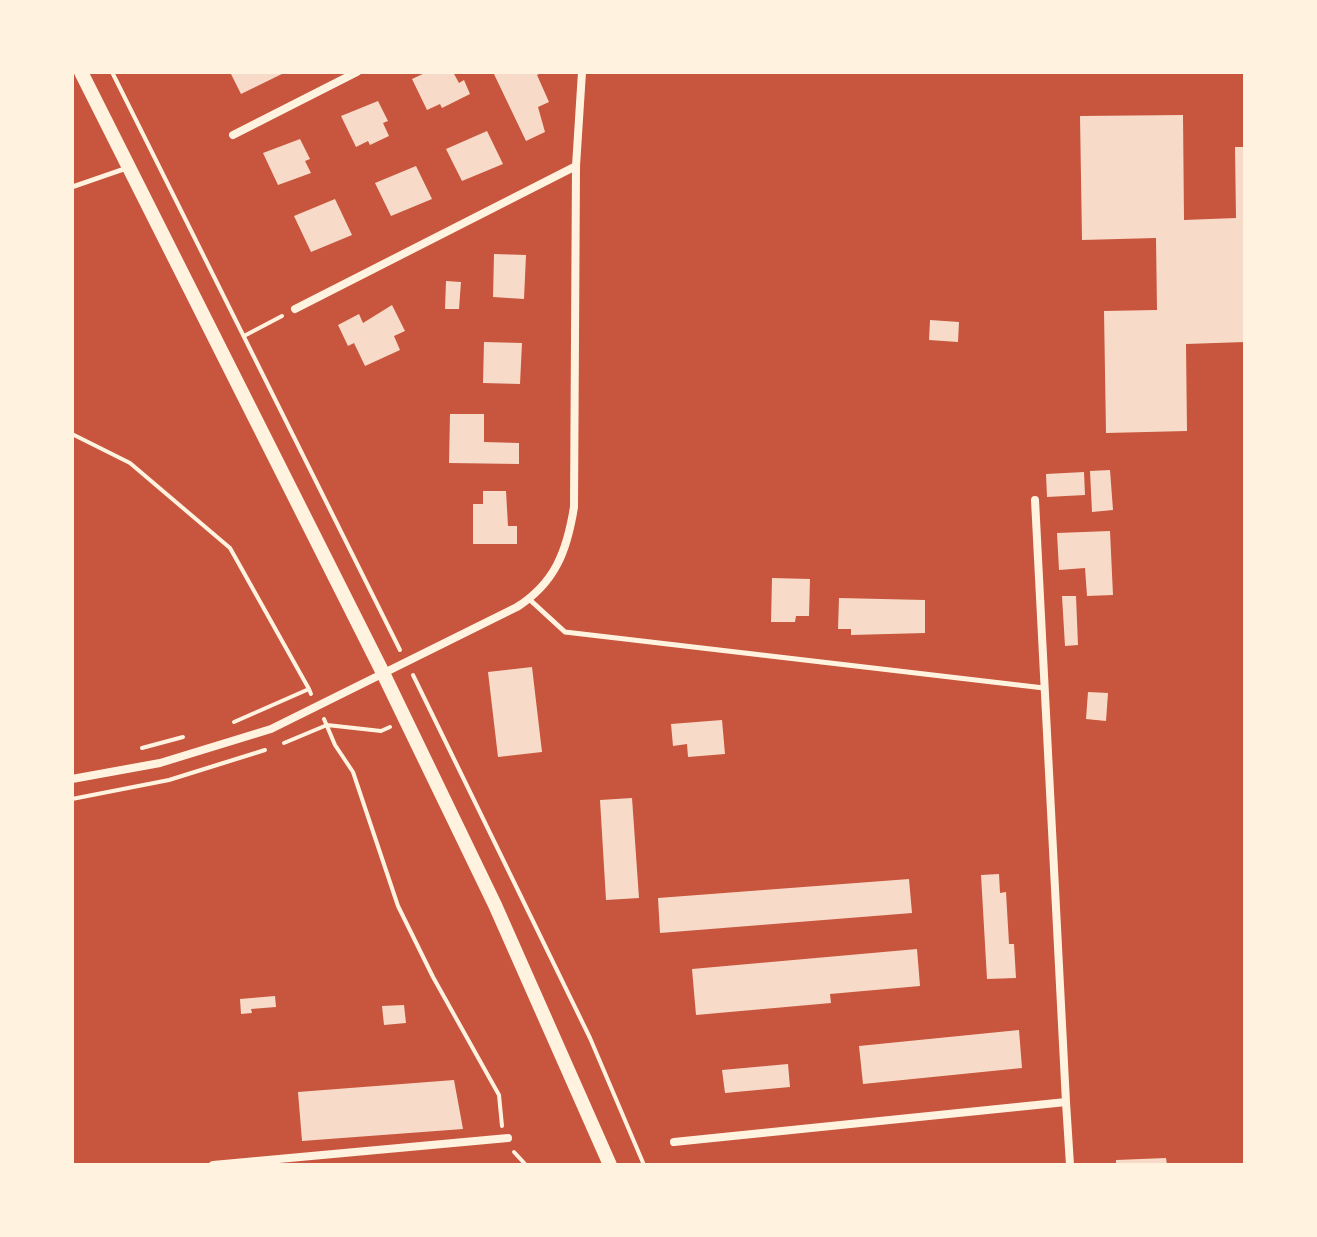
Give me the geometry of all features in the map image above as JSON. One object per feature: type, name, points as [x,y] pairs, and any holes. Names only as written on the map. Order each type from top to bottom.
[{"type":"street","points":[[81,72],[383,673],[495,905],[610,1165]]},
{"type":"street","points":[[233,135],[357,72]]},
{"type":"street","points":[[72,779],[160,763],[271,729],[529,599],[539,592],[557,568],[569,539],[574,507],[576,166],[582,72]]},
{"type":"street","points":[[295,309],[576,166]]},
{"type":"street","points":[[1035,500],[1070,1165]]},
{"type":"street","points":[[674,1142],[1066,1102]]},
{"type":"street","points":[[213,1165],[508,1138]]},
{"type":"lane","points":[[72,187],[128,168]]},
{"type":"lane","points":[[529,599],[565,632],[1044,688]]},
{"type":"path","points":[[112,72],[590,1038],[644,1165]]},
{"type":"path","points":[[244,336],[295,309]]},
{"type":"path","points":[[72,434],[130,463],[230,548],[309,689],[335,745],[353,772],[398,906],[433,977],[499,1095],[502,1124],[515,1153],[526,1165]]},
{"type":"path","points":[[225,725],[309,689]]},
{"type":"path","points":[[327,725],[381,731],[429,709]]},
{"type":"path","points":[[138,749],[196,733]]},
{"type":"building","points":[[230,72],[286,72],[241,94]]},
{"type":"building","points":[[427,72],[453,72],[459,83],[464,80],[470,94],[442,108],[440,104],[427,110],[412,79]]},
{"type":"building","points":[[493,72],[543,72],[537,75],[549,102],[538,107],[545,132],[526,141]]},
{"type":"building","points":[[378,101],[388,121],[383,123],[389,136],[370,145],[368,141],[356,147],[341,116]]},
{"type":"building","points":[[1183,115],[1184,220],[1236,218],[1235,147],[1245,147],[1245,342],[1186,344],[1187,431],[1106,433],[1104,311],[1157,310],[1156,238],[1082,240],[1080,116]]},
{"type":"building","points":[[487,131],[503,164],[462,181],[446,149]]},
{"type":"building","points":[[300,139],[310,159],[305,161],[311,173],[278,185],[263,153]]},
{"type":"building","points":[[416,166],[432,199],[391,216],[375,183]]},
{"type":"building","points":[[335,199],[352,235],[311,252],[294,216]]},
{"type":"building","points":[[494,254],[526,255],[524,299],[493,297]]},
{"type":"building","points":[[446,281],[461,282],[459,309],[445,309]]},
{"type":"building","points":[[392,305],[405,331],[394,336],[400,350],[365,366],[354,343],[348,346],[338,325],[359,314],[363,323]]},
{"type":"building","points":[[930,320],[959,322],[958,342],[929,340]]},
{"type":"building","points":[[484,342],[522,343],[520,384],[483,383]]},
{"type":"building","points":[[450,414],[484,414],[484,442],[519,443],[519,464],[449,463]]},
{"type":"building","points":[[1110,470],[1113,510],[1092,512],[1090,471]]},
{"type":"building","points":[[1084,472],[1085,495],[1047,497],[1046,474]]},
{"type":"building","points":[[483,491],[506,491],[508,526],[517,526],[517,544],[473,544],[473,504],[483,504]]},
{"type":"building","points":[[1110,531],[1113,595],[1087,596],[1085,568],[1059,570],[1057,533]]},
{"type":"building","points":[[772,578],[810,579],[809,616],[796,616],[795,622],[771,622]]},
{"type":"building","points":[[1062,596],[1076,596],[1078,645],[1065,646]]},
{"type":"building","points":[[839,598],[925,600],[925,633],[851,635],[851,629],[838,629]]},
{"type":"building","points":[[532,667],[542,752],[498,757],[488,672]]},
{"type":"building","points":[[1088,692],[1108,693],[1106,721],[1086,719]]},
{"type":"building","points":[[722,720],[725,754],[688,757],[687,744],[673,746],[671,724]]},
{"type":"building","points":[[632,798],[639,898],[606,900],[600,800]]},
{"type":"building","points":[[999,874],[1000,893],[1006,892],[1009,944],[1014,944],[1016,978],[987,979],[981,875]]},
{"type":"building","points":[[909,879],[912,913],[660,933],[658,898]]},
{"type":"building","points":[[917,949],[920,986],[830,994],[831,1003],[696,1015],[692,969]]},
{"type":"building","points":[[275,996],[276,1007],[251,1009],[252,1013],[241,1014],[240,999]]},
{"type":"building","points":[[404,1005],[406,1023],[384,1025],[382,1006]]},
{"type":"building","points":[[1019,1030],[1022,1068],[863,1084],[859,1046]]},
{"type":"building","points":[[788,1064],[790,1087],[725,1093],[722,1070]]},
{"type":"building","points":[[454,1080],[463,1129],[302,1141],[298,1092]]},
{"type":"building","points":[[1166,1158],[1167,1165],[1116,1165],[1116,1160]]}]
